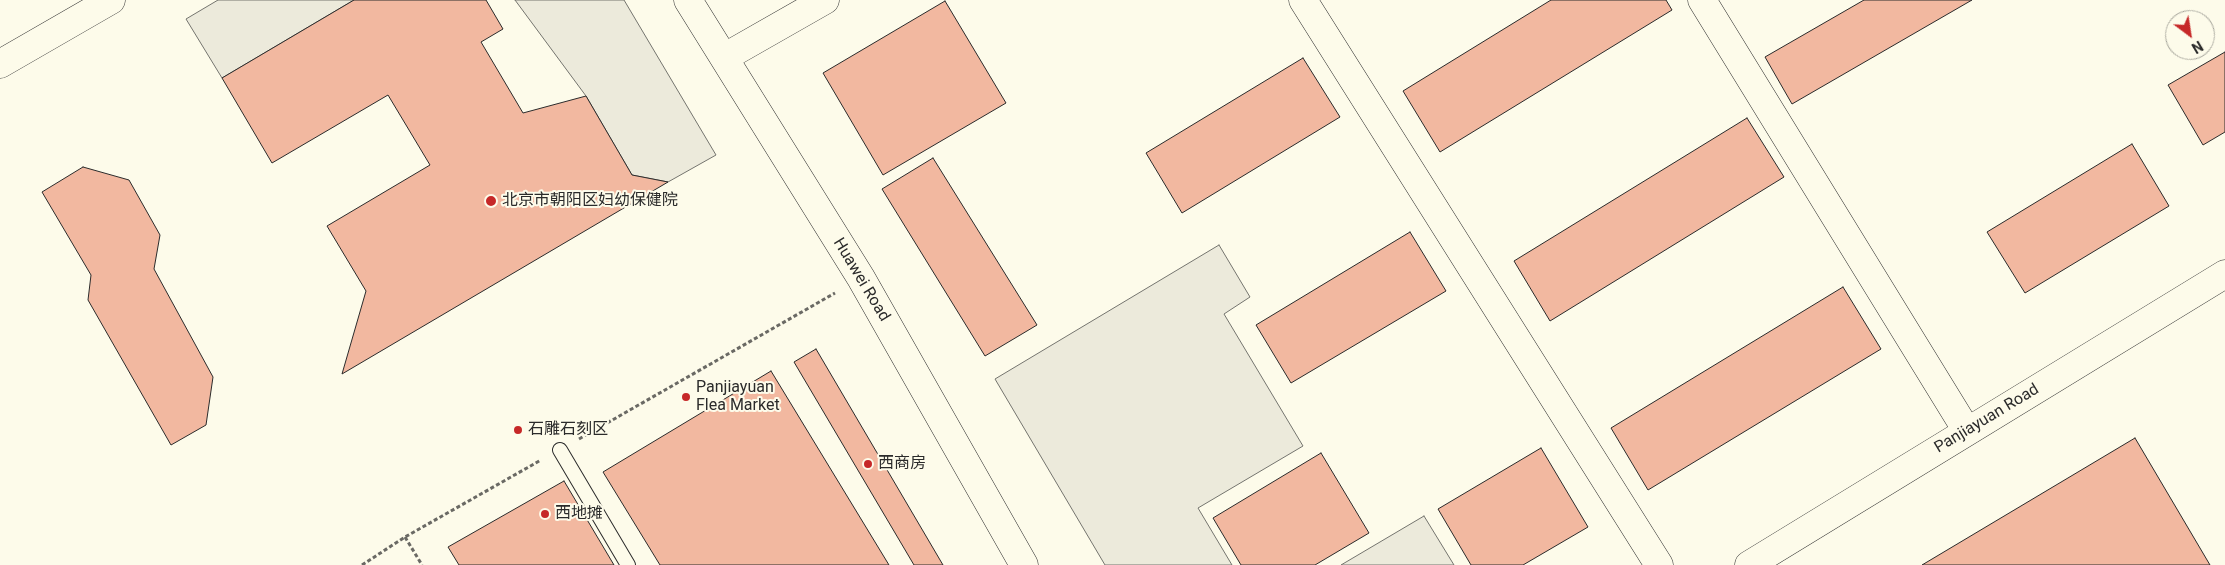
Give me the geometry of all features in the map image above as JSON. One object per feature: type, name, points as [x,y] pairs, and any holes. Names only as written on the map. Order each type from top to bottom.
[{"type":"street","points":[[0,64],[111,0]]},
{"type":"street","name":"Huawei Road","points":[[688,0],[861,278],[1024,565]]},
{"type":"street","points":[[725,57],[825,0]]},
{"type":"street","points":[[1303,0],[1660,565]]},
{"type":"street","points":[[1702,0],[1966,431]]},
{"type":"street","name":"Panjiayuan Road","points":[[1749,565],[2225,274]]},
{"type":"lane","points":[[560,450],[628,565]]},
{"type":"path","points":[[362,565],[405,537],[861,278]]},
{"type":"path","points":[[405,537],[422,565]]},
{"type":"shaded area","points":[[218,0],[354,0],[222,78],[186,19]]},
{"type":"shaded area","points":[[515,0],[624,0],[716,155],[668,182],[632,175],[586,96]]},
{"type":"shaded area","points":[[1219,245],[1250,297],[1224,314],[1303,446],[1198,508],[1232,565],[1105,565],[995,379]]},
{"type":"shaded area","points":[[1424,516],[1454,565],[1341,565]]},
{"type":"building","points":[[354,0],[486,0],[503,29],[481,42],[523,113],[586,96],[632,175],[668,182],[342,374],[366,291],[327,226],[430,165],[388,95],[272,163],[222,78]]},
{"type":"building","points":[[1551,0],[1666,0],[1672,10],[1440,152],[1403,91]]},
{"type":"building","points":[[1864,0],[1972,0],[1792,104],[1765,57]]},
{"type":"building","points":[[945,1],[1006,103],[883,175],[823,73]]},
{"type":"building","points":[[2225,52],[2225,132],[2203,145],[2168,85],[2211,60],[2215,60],[2215,58]]},
{"type":"building","points":[[1303,58],[1340,117],[1182,213],[1146,153]]},
{"type":"building","points":[[1747,118],[1784,177],[1550,321],[1514,261]]},
{"type":"building","points":[[2132,144],[2169,206],[2025,293],[1987,232]]},
{"type":"building","points":[[933,158],[1037,325],[985,356],[882,189]]},
{"type":"building","points":[[83,167],[129,180],[160,235],[154,269],[213,377],[206,425],[171,445],[88,300],[91,275],[42,192]]},
{"type":"building","points":[[1410,232],[1446,291],[1291,383],[1256,325]]},
{"type":"building","points":[[1843,287],[1881,349],[1648,490],[1611,428]]},
{"type":"building","name":"西商房","points":[[816,349],[943,565],[914,565],[794,362]]},
{"type":"building","points":[[771,371],[889,565],[660,565],[603,472]]},
{"type":"building","points":[[2135,438],[2210,565],[1922,565]]},
{"type":"building","points":[[1541,448],[1588,527],[1523,565],[1471,565],[1438,509]]},
{"type":"building","points":[[1321,453],[1369,533],[1315,565],[1241,565],[1213,518]]},
{"type":"building","name":"西地摊","points":[[564,481],[614,565],[459,565],[448,547]]},
{"type":"place","name":"北京市朝阳区妇幼保健院","points":[[491,201]]},
{"type":"place","name":"Panjiayuan Flea Market","points":[[686,397]]},
{"type":"place","name":"石雕石刻区","points":[[518,430]]},
{"type":"place","name":"西商房","points":[[868,464]]},
{"type":"place","name":"西地摊","points":[[545,514]]}]
